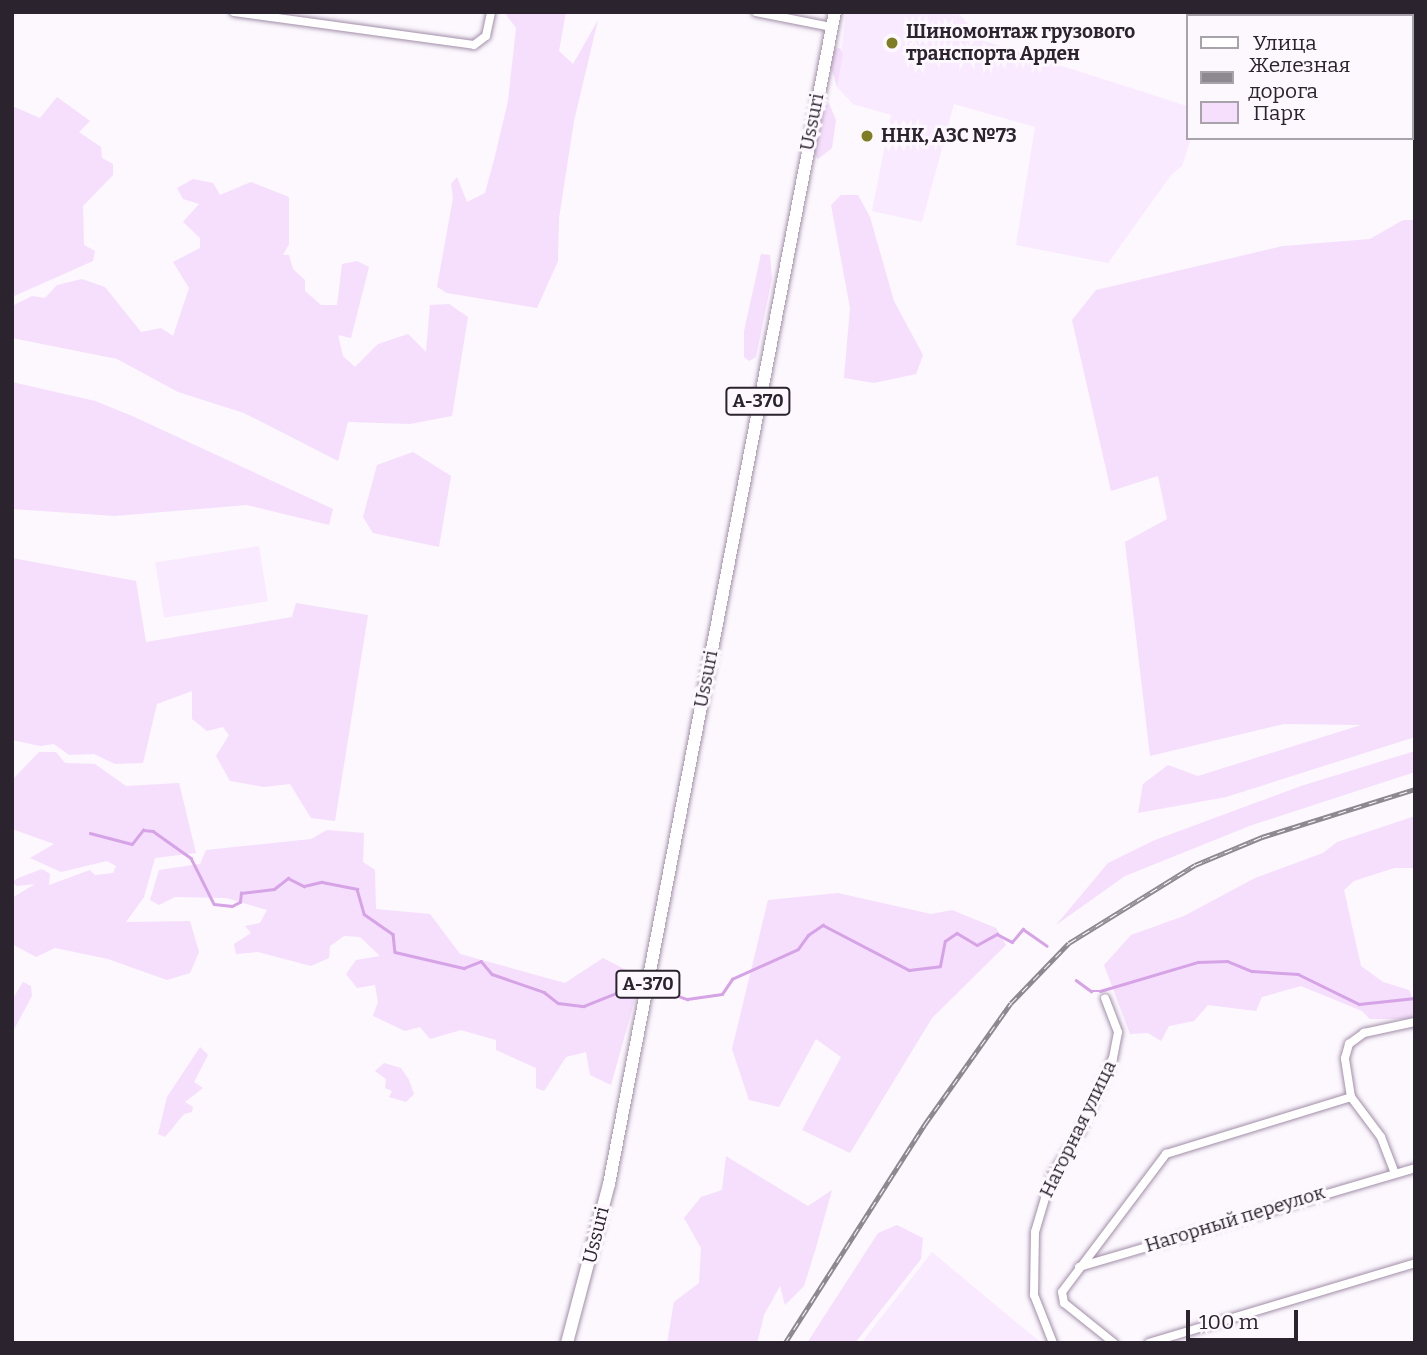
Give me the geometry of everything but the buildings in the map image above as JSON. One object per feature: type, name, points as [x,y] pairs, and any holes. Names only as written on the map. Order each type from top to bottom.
[{"type":"highway","name":"Ussuri","points":[[567,1343],[593,1251],[629,1080],[835,12]]},
{"type":"street","points":[[234,12],[474,45],[486,36],[491,12]]},
{"type":"street","points":[[756,12],[831,27]]},
{"type":"street","name":"Нагорная улица","points":[[1053,1343],[1034,1295],[1035,1232],[1048,1185],[1080,1132],[1113,1058],[1118,1032],[1105,998]]},
{"type":"street","points":[[1394,1171],[1381,1137],[1351,1097],[1345,1058],[1349,1044],[1364,1033],[1415,1022]]},
{"type":"street","points":[[1114,1343],[1061,1298],[1077,1268],[1166,1154],[1351,1097]]},
{"type":"street","name":"Нагорный переулок","points":[[1077,1268],[1394,1171],[1415,1168]]},
{"type":"street","points":[[1149,1343],[1415,1263]]},
{"type":"shaded area","points":[[846,12],[957,12],[984,41],[1186,106],[1186,140],[1190,140],[1182,166],[1171,175],[1108,263],[1016,245],[1035,127],[954,104],[922,222],[872,211],[891,115],[853,104],[837,87]]},
{"type":"shaded area","points":[[259,546],[268,601],[164,618],[155,562]]},
{"type":"shaded area","points":[[932,1252],[1022,1327],[1042,1343],[862,1342]]},
{"type":"green space","points":[[504,12],[566,12],[559,51],[573,64],[598,20],[574,121],[559,218],[558,261],[537,308],[447,293],[437,287],[453,198],[451,184],[457,177],[467,202],[485,193],[494,160],[508,101],[516,28]]},
{"type":"green space","points":[[840,48],[843,54],[837,87],[830,64],[833,49]]},
{"type":"green space","points":[[57,97],[90,121],[79,132],[101,147],[102,158],[113,164],[113,175],[83,206],[84,245],[95,251],[93,261],[12,297],[12,106],[40,118]]},
{"type":"green space","points":[[829,103],[836,120],[832,148],[818,159],[810,146],[823,104]]},
{"type":"green space","points":[[193,179],[213,183],[220,195],[251,182],[289,197],[289,244],[283,255],[289,255],[293,269],[305,280],[305,291],[321,305],[337,305],[342,264],[357,261],[369,267],[351,338],[338,335],[343,356],[355,367],[378,344],[408,334],[426,352],[430,305],[449,304],[468,317],[452,416],[410,424],[348,422],[338,461],[244,413],[178,392],[117,359],[12,338],[12,306],[32,296],[45,298],[57,285],[82,279],[105,287],[141,332],[161,328],[173,336],[189,288],[173,262],[200,248],[200,238],[183,222],[199,204],[183,199],[177,188]]},
{"type":"green space","points":[[841,195],[858,195],[870,217],[894,301],[923,355],[916,374],[874,383],[844,378],[850,308],[831,205]]},
{"type":"green space","points":[[1403,220],[1415,220],[1415,737],[1226,797],[1138,813],[1143,784],[1168,765],[1198,776],[1361,725],[1284,724],[1150,756],[1125,542],[1167,519],[1158,476],[1111,491],[1072,320],[1096,290],[1283,246],[1370,239]]},
{"type":"green space","points":[[761,254],[770,255],[772,278],[756,357],[749,361],[744,357],[744,331]]},
{"type":"green space","points":[[12,382],[95,401],[130,415],[333,509],[329,525],[247,505],[115,516],[12,509]]},
{"type":"green space","points":[[413,452],[451,476],[439,547],[373,533],[363,517],[377,465]]},
{"type":"green space","points":[[12,558],[136,581],[146,642],[292,617],[296,603],[368,615],[335,821],[311,818],[290,784],[264,787],[230,781],[216,756],[229,735],[223,727],[207,731],[192,719],[192,691],[157,704],[143,763],[115,764],[94,754],[69,755],[54,744],[40,746],[12,740]]},
{"type":"green space","points":[[1415,751],[1415,772],[1252,825],[1125,876],[1056,925],[1108,863],[1155,840],[1301,786]]},
{"type":"green space","points":[[39,752],[56,752],[65,763],[95,764],[126,786],[179,783],[196,853],[155,858],[144,897],[126,922],[190,921],[199,952],[190,973],[167,980],[108,959],[55,948],[36,957],[12,944],[12,898],[35,884],[17,886],[12,882],[42,869],[50,874],[49,885],[90,870],[95,875],[113,873],[116,866],[107,861],[61,872],[30,858],[54,844],[12,829],[12,780]]},
{"type":"green space","points":[[1415,816],[1415,868],[1394,868],[1354,881],[1344,890],[1361,966],[1383,982],[1409,990],[1415,1004],[1412,1019],[1370,1019],[1362,1011],[1301,986],[1262,997],[1256,1011],[1208,1005],[1194,1021],[1169,1026],[1161,1041],[1148,1033],[1130,1034],[1104,965],[1131,935],[1184,916],[1255,878],[1323,853],[1337,842]]},
{"type":"green space","points":[[327,830],[364,833],[363,862],[375,870],[376,909],[430,914],[460,954],[565,983],[603,958],[632,973],[639,985],[611,1085],[590,1075],[586,1052],[566,1057],[544,1091],[536,1088],[536,1068],[496,1050],[496,1040],[461,1030],[430,1039],[420,1027],[405,1031],[373,1016],[378,1002],[375,985],[357,988],[346,974],[356,960],[380,956],[360,937],[344,936],[330,946],[329,958],[311,966],[258,952],[236,954],[234,944],[251,933],[245,926],[260,923],[267,910],[226,898],[175,897],[159,905],[150,900],[159,870],[200,864],[206,850],[311,839]]},
{"type":"green space","points":[[838,893],[931,914],[952,910],[996,928],[1006,945],[932,1018],[850,1153],[802,1130],[841,1057],[816,1039],[779,1107],[749,1100],[732,1049],[768,900]]},
{"type":"green space","points":[[23,982],[31,986],[32,996],[12,1033],[12,1000]]},
{"type":"green space","points":[[200,1047],[208,1055],[194,1082],[203,1088],[185,1102],[193,1107],[192,1112],[184,1114],[165,1137],[158,1134],[167,1097]]},
{"type":"green space","points":[[384,1063],[401,1068],[409,1080],[414,1094],[406,1102],[389,1097],[392,1091],[385,1088],[386,1079],[375,1071]]},
{"type":"green space","points":[[726,1156],[808,1206],[832,1190],[804,1286],[785,1305],[780,1286],[764,1315],[757,1343],[667,1343],[674,1302],[699,1283],[701,1248],[684,1218],[701,1197],[722,1190]]},
{"type":"green space","points":[[897,1225],[923,1238],[921,1259],[855,1343],[807,1343],[878,1233]]},
{"type":"waterway","points":[[90,833],[132,844],[143,830],[153,831],[191,858],[214,904],[232,906],[240,902],[241,893],[274,889],[288,878],[304,886],[322,882],[357,889],[364,914],[393,934],[395,952],[464,968],[481,961],[492,974],[544,992],[558,1003],[584,1006],[636,985]]},
{"type":"waterway","points":[[662,990],[687,999],[722,994],[732,979],[798,949],[808,935],[823,925],[909,970],[940,966],[945,941],[957,933],[977,945],[997,934],[1012,942],[1023,929],[1047,946]]},
{"type":"waterway","points":[[1076,980],[1091,991],[1100,991],[1198,962],[1227,961],[1252,971],[1298,974],[1359,1004],[1415,998]]},
{"type":"railway","points":[[785,1343],[925,1124],[1011,1003],[1069,943],[1195,865],[1262,837],[1415,789]]},
{"type":"place","name":"Шиномонтаж грузового транспорта Арден","points":[[892,43]]},
{"type":"place","name":"ННК, АЗС №73","points":[[867,136]]}]
